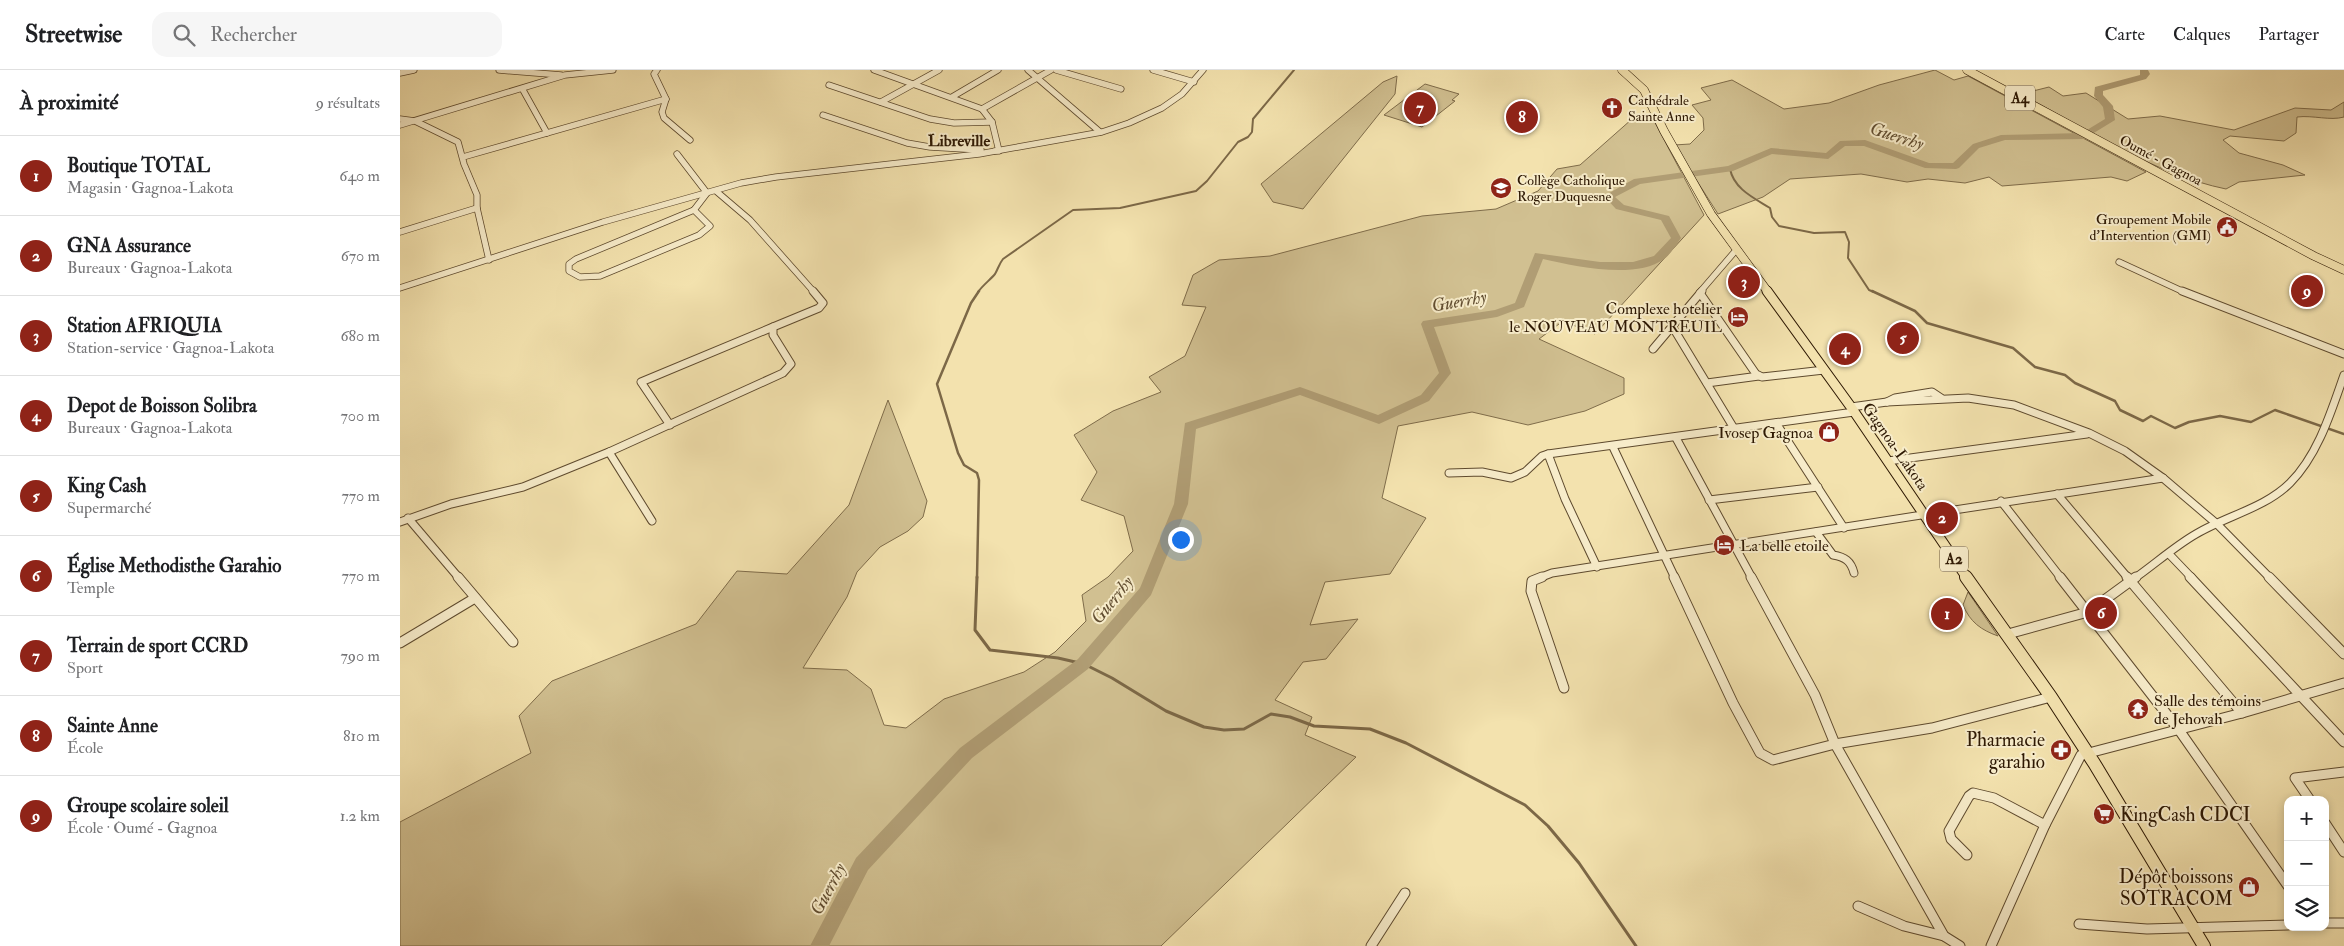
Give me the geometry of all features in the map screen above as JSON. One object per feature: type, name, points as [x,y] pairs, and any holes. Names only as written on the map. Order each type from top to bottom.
[{"type":"main road","name":"Gagnoa-Lakota","points":[[1622,70],[1645,92],[1711,214],[1853,410],[1967,578],[2051,697],[2195,928],[2204,946]]},
{"type":"main road","name":"Oumé - Gagnoa","points":[[1967,70],[2314,256],[2344,270]]},
{"type":"street","points":[[400,73],[414,70]]},
{"type":"street","points":[[499,70],[565,75],[613,70]]},
{"type":"street","points":[[657,70],[654,74],[660,83],[666,99],[662,112],[664,118],[690,140]]},
{"type":"street","points":[[874,70],[915,83],[982,109],[992,122],[998,151]]},
{"type":"street","points":[[880,102],[939,70]]},
{"type":"street","points":[[952,97],[998,70]]},
{"type":"street","points":[[1028,70],[1100,132]]},
{"type":"street","points":[[982,109],[1051,70]]},
{"type":"street","points":[[1056,70],[1121,89]]},
{"type":"street","points":[[1153,70],[1194,82]]},
{"type":"street","points":[[400,288],[603,222],[741,183],[776,177],[998,151],[1120,127],[1157,112],[1186,90],[1203,70]]},
{"type":"street","points":[[400,125],[523,90],[565,75]]},
{"type":"street","points":[[829,84],[930,120],[954,123],[992,122]]},
{"type":"street","points":[[523,90],[547,133]]},
{"type":"street","points":[[463,157],[666,99]]},
{"type":"street","points":[[822,116],[907,143],[930,147],[998,151]]},
{"type":"street","points":[[400,119],[415,120],[458,142],[477,195],[477,208],[489,260]]},
{"type":"street","points":[[677,154],[707,193]]},
{"type":"street","points":[[670,425],[641,382],[819,308],[823,303],[750,220],[716,191]]},
{"type":"street","points":[[694,210],[710,226],[699,235],[600,276],[583,278],[577,277],[569,271],[569,264],[576,259],[694,210],[707,193]]},
{"type":"street","points":[[400,232],[477,208]]},
{"type":"street","points":[[1652,349],[1737,250]]},
{"type":"street","points":[[2119,262],[2194,297],[2344,354]]},
{"type":"street","points":[[1700,293],[1759,376]]},
{"type":"street","points":[[1672,326],[1735,430]]},
{"type":"street","points":[[513,642],[404,520],[451,504],[523,487],[609,452],[783,373],[789,368],[790,364],[773,335],[772,327]]},
{"type":"street","points":[[1706,382],[1824,370]]},
{"type":"street","points":[[2008,634],[2088,612],[2196,534],[2272,497],[2302,470],[2322,431],[2344,378]]},
{"type":"street","points":[[1449,473],[1482,472],[1511,478],[1525,472],[1542,456],[1548,454],[1735,430],[1853,410],[1887,402],[1900,403],[1942,398],[1968,398],[2014,405],[2089,433],[2125,451],[2163,478],[2217,524],[2344,654]]},
{"type":"street","points":[[1776,423],[1844,528]]},
{"type":"street","points":[[1888,461],[2089,433]]},
{"type":"street","points":[[1676,438],[1815,695],[1835,744],[1944,936]]},
{"type":"street","points":[[1613,447],[1733,703],[1760,753],[1773,760],[1835,744],[1932,728],[2051,697]]},
{"type":"street","points":[[609,452],[652,520]]},
{"type":"street","points":[[1548,454],[1565,499],[1597,567]]},
{"type":"street","points":[[1564,688],[1531,591],[1532,581],[1552,573],[1844,528],[1924,513],[2163,478]]},
{"type":"street","points":[[1709,500],[1818,487]]},
{"type":"street","points":[[2057,494],[2130,583],[2242,713]]},
{"type":"street","points":[[2002,501],[2179,730],[2284,880]]},
{"type":"street","points":[[1816,532],[1827,549],[1834,555],[1843,556],[1852,566],[1854,573]]},
{"type":"street","points":[[2169,554],[2344,742]]},
{"type":"street","points":[[400,643],[475,598]]},
{"type":"street","points":[[1991,946],[2045,825],[2081,755],[2242,713],[2344,683]]},
{"type":"street","points":[[2307,796],[2296,778],[2344,772]]},
{"type":"street","points":[[1967,855],[1951,839],[1949,831],[1969,796],[1974,792],[1994,798],[2045,825]]},
{"type":"street","points":[[2329,829],[2344,852]]},
{"type":"street","points":[[1371,946],[1405,893]]},
{"type":"street","points":[[1858,906],[1904,926],[1944,936],[1960,946]]},
{"type":"street","points":[[2329,923],[2344,923]]},
{"type":"street","points":[[2079,924],[2147,929],[2284,925]]},
{"type":"shaded area","points":[[1935,70],[1954,80],[1968,76],[2146,172],[2127,181],[2111,177],[2002,186],[1989,177],[1965,183],[1928,179],[1907,182],[1861,174],[1790,179],[1763,197],[1718,214],[1674,145],[1690,144],[1704,130],[1703,118],[1692,105],[1711,100],[1701,88],[1732,80],[1784,109],[1829,103],[1879,85]]},
{"type":"shaded area","points":[[1397,76],[1395,94],[1303,209],[1273,202],[1261,184],[1383,82]]},
{"type":"shaded area","points":[[1425,84],[1459,94],[1452,100],[1455,101],[1422,127],[1384,115]]},
{"type":"shaded area","points":[[2049,87],[2063,96],[2086,93],[2128,119],[2160,116],[2234,130],[2295,108],[2331,110],[2344,102],[2344,117],[2297,117],[2296,133],[2284,141],[2230,136],[2223,140],[2239,153],[2283,165],[2305,175],[2239,182],[2226,189],[2172,173],[2146,162],[2021,94]]},
{"type":"shaded area","points":[[1632,119],[1653,119],[1704,215],[1595,334],[1563,321],[1539,339],[1624,378],[1624,394],[1585,411],[1528,425],[1472,412],[1398,426],[1382,498],[1426,518],[1390,574],[1325,582],[1310,625],[1358,619],[1326,659],[1303,662],[1275,700],[1312,717],[1305,735],[1356,757],[1161,946],[400,946],[400,822],[531,753],[519,716],[552,681],[696,624],[737,571],[787,574],[849,505],[888,400],[927,501],[923,517],[908,531],[880,547],[857,572],[847,597],[803,668],[847,670],[871,689],[884,725],[906,728],[944,699],[1024,672],[1055,652],[1086,621],[1082,595],[1108,577],[1133,551],[1124,516],[1081,500],[1097,472],[1074,435],[1113,411],[1161,392],[1149,377],[1185,356],[1206,307],[1182,305],[1193,275],[1219,260],[1270,256],[1422,216],[1496,209],[1538,191],[1557,169],[1580,165]]},
{"type":"shaded area","points":[[1968,592],[1998,636],[1981,628],[1969,616],[1963,605]]},
{"type":"waterway","points":[[978,292],[995,274],[1003,259],[1073,210],[1120,208],[1196,191],[1207,181],[1238,142],[1248,137],[1252,132],[1253,119],[1294,70]]},
{"type":"waterway","name":"Guerrhy","points":[[819,946],[862,864],[966,753],[1083,664],[1146,591],[1181,504],[1190,426],[1300,391],[1379,420],[1425,398],[1445,373],[1427,324],[1497,313],[1520,305],[1539,255],[1600,265],[1633,266],[1647,263],[1663,254],[1676,238],[1665,218],[1620,207],[1609,196],[1638,181],[1730,169],[1771,151],[1828,156],[1843,143],[1865,143],[1928,166],[1956,166],[1976,146],[2004,137],[2084,136],[2110,120],[2108,106],[2099,96],[2098,89],[2116,86],[2127,80],[2143,77],[2146,74],[2144,70]]},
{"type":"waterway","points":[[1730,169],[1732,176],[1740,187],[1751,197],[1770,208],[1772,217],[1779,226],[1814,233],[1845,232],[1849,242],[1848,258],[1869,290],[1874,292]]},
{"type":"waterway","points":[[977,578],[979,480],[977,473],[964,465],[958,453],[937,384],[971,303],[979,291]]},
{"type":"waterway","points":[[1872,291],[1915,311],[1927,323],[2013,348],[2035,367],[2065,375],[2075,383],[2115,401],[2120,410],[2143,421],[2151,416],[2175,428],[2189,422],[2220,416],[2251,422],[2275,410],[2344,434]]},
{"type":"waterway","points":[[977,577],[975,630],[990,650],[1058,658],[1084,664],[1112,678],[1166,711],[1204,727],[1224,730],[1244,729],[1271,714],[1290,717],[1314,726],[1370,729],[1406,743],[1525,805],[1548,826],[1579,863],[1636,946]]},
{"type":"place","name":"Terrain de sport CCRD","points":[[1420,108]]},
{"type":"place","name":"Cathédrale Sainte Anne","points":[[1612,108]]},
{"type":"place","name":"Sainte Anne","points":[[1522,117]]},
{"type":"place","name":"Collège Catholique Roger Duquesne","points":[[1501,188]]},
{"type":"place","name":"Groupement Mobile d'Intervention (GMI)","points":[[2227,227]]},
{"type":"place","name":"Station AFRIQUIA","points":[[1744,282]]},
{"type":"place","name":"Groupe scolaire soleil","points":[[2307,291]]},
{"type":"place","name":"Complexe hotelier le NOUVEAU MONTREUIL","points":[[1738,317]]},
{"type":"place","name":"King Cash","points":[[1903,338]]},
{"type":"place","name":"Depot de Boisson Solibra","points":[[1845,349]]},
{"type":"place","name":"Ivosep Gagnoa","points":[[1829,432]]},
{"type":"place","name":"GNA Assurance","points":[[1942,518]]},
{"type":"place","name":"La belle etoile","points":[[1724,545]]},
{"type":"place","name":"Église Methodisthe Garahio","points":[[2101,613]]},
{"type":"place","name":"Boutique TOTAL","points":[[1947,614]]},
{"type":"place","name":"Salle des témoins de Jehovah","points":[[2138,709]]},
{"type":"place","name":"Pharmacie garahio","points":[[2061,750]]},
{"type":"place","name":"KingCash CDCI","points":[[2104,814]]},
{"type":"place","name":"Dépôt boissons SOTRACOM","points":[[2249,887]]},
{"type":"district","name":"Libreville","points":[[959,140]]}]
